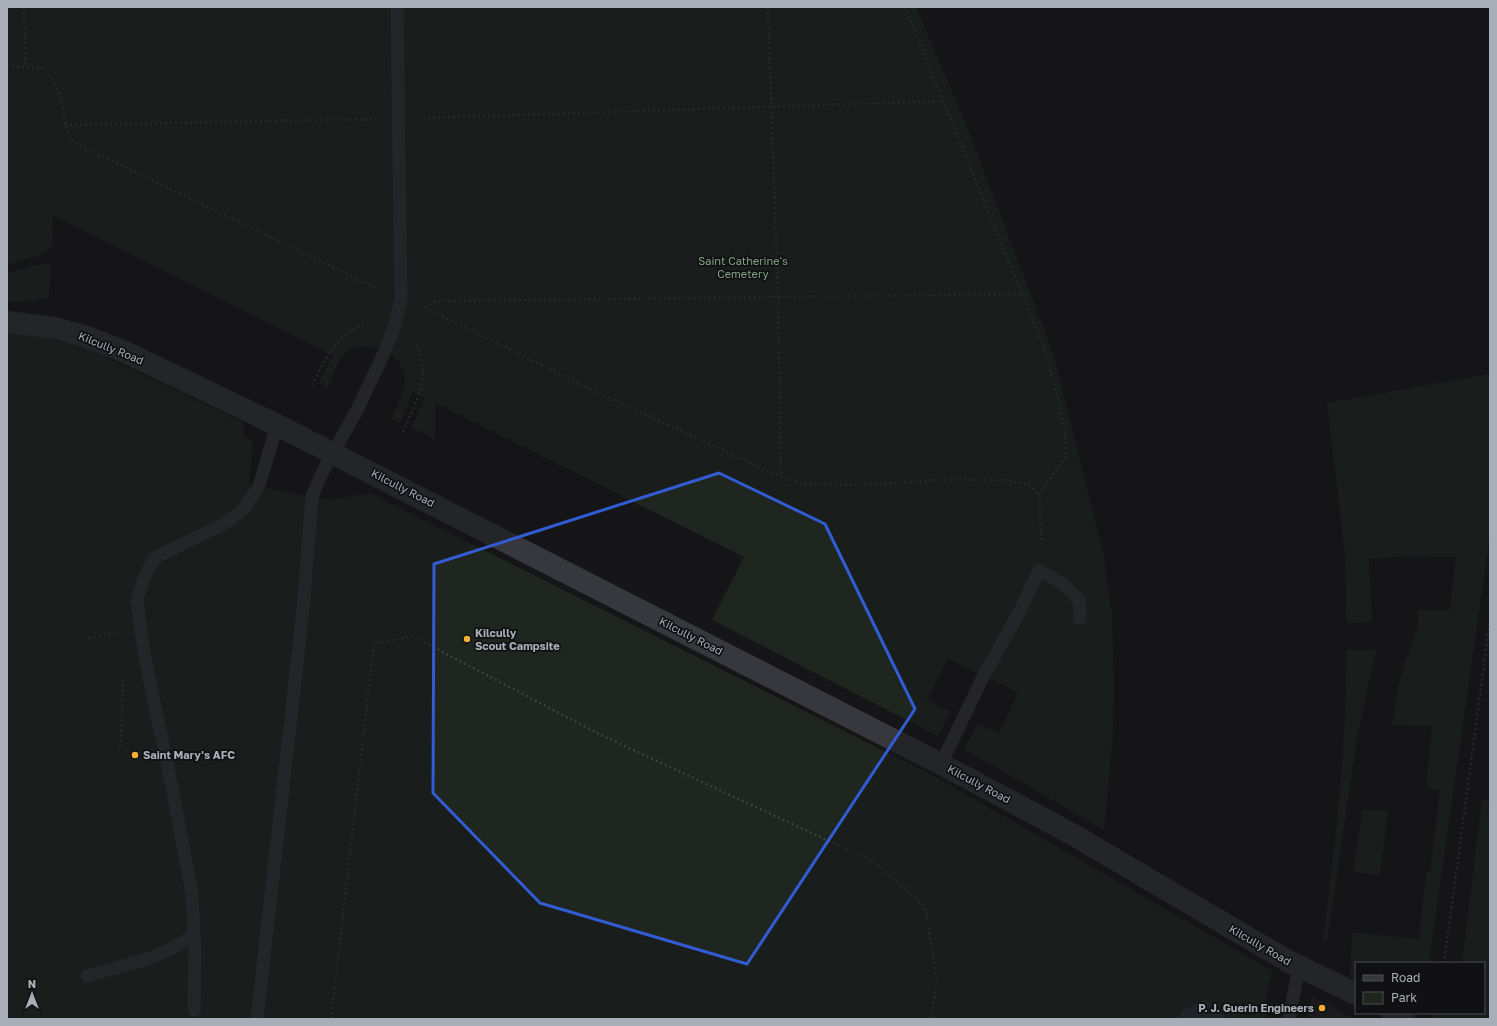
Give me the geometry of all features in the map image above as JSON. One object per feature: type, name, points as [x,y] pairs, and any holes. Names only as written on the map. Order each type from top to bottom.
[{"type":"street","name":"Kilcully Road","points":[[7,322],[55,328],[87,337],[123,351],[277,425],[941,764],[1072,834],[1286,960],[1355,994]]},
{"type":"street","points":[[1394,1014],[1404,1019]]},
{"type":"lane","points":[[257,1019],[303,610],[312,496],[322,471],[357,410],[385,351],[395,324],[401,300],[400,119],[397,7]]},
{"type":"lane","points":[[194,1010],[194,934],[192,894],[143,642],[137,600],[145,575],[156,557],[222,525],[243,510],[259,486],[277,425]]},
{"type":"lane","points":[[941,764],[983,677],[1022,609],[1039,570],[1063,584],[1079,600],[1080,619]]},
{"type":"lane","points":[[87,976],[158,956],[181,945],[194,934]]},
{"type":"lane","points":[[1289,1019],[1299,966]]},
{"type":"path","points":[[24,7],[26,66]]},
{"type":"path","points":[[768,7],[770,108],[778,297],[781,477]]},
{"type":"path","points":[[905,7],[945,101],[1044,348],[1058,398],[1066,439],[1066,457],[1039,494],[1042,554],[1039,570]]},
{"type":"path","points":[[7,66],[42,68],[52,78],[64,107],[65,125],[73,142],[401,300],[424,307],[586,387],[781,477],[806,484],[857,485],[963,478],[1013,481],[1029,485],[1039,494]]},
{"type":"path","points":[[65,125],[400,119],[770,108],[945,101]]},
{"type":"path","points":[[424,307],[434,302],[452,301],[1022,294]]},
{"type":"path","points":[[312,385],[337,342],[351,330],[367,324],[384,322],[395,324],[410,333],[416,343],[424,368],[422,385],[403,432]]},
{"type":"path","points":[[1444,962],[1490,620]]},
{"type":"path","points":[[89,638],[124,630]]},
{"type":"path","points":[[331,1019],[374,644],[412,636],[601,735],[874,862],[924,906],[936,981],[931,1019]]},
{"type":"path","points":[[118,751],[121,740],[124,668],[128,654],[143,642]]},
{"type":"highlighted area","points":[[719,473],[825,524],[915,709],[747,964],[540,903],[433,793],[434,564]]},
{"type":"shaded area","name":"P. J. Guerin Engineers","points":[[1312,996],[1355,1019],[1307,1019]]},
{"type":"shaded area","points":[[1205,999],[1225,1016],[1225,1019],[1178,1019],[1181,1012]]},
{"type":"green space","name":"Saint Catherine's Cemetery","points":[[7,7],[916,7],[966,124],[1053,353],[1103,552],[1112,616],[1114,683],[1113,736],[1104,830],[964,749],[978,724],[999,733],[1018,692],[948,659],[927,700],[950,712],[938,736],[712,620],[744,557],[435,403],[435,439],[412,428],[424,398],[413,392],[400,423],[391,419],[404,389],[405,378],[399,362],[388,352],[364,346],[352,348],[344,354],[341,359],[328,389],[319,383],[333,355],[53,215],[52,247],[44,254],[7,265]]},
{"type":"green space","points":[[51,262],[49,298],[20,302],[7,302],[7,273]]},
{"type":"green space","name":"Kilcully Scout Campsite","points":[[7,331],[24,332],[89,349],[244,423],[243,435],[253,441],[249,485],[331,500],[370,493],[936,777],[1273,971],[1266,994],[1267,1019],[7,1019]]},
{"type":"green space","points":[[1490,374],[1490,535],[1429,962],[1355,962],[1355,978],[1350,976],[1352,932],[1419,939],[1426,872],[1430,872],[1440,790],[1426,788],[1432,726],[1392,725],[1400,678],[1418,626],[1417,610],[1450,610],[1456,557],[1407,556],[1369,559],[1372,622],[1346,623],[1345,556],[1327,403]]},
{"type":"green space","points":[[1346,650],[1376,650],[1357,738],[1327,942],[1323,941],[1336,832],[1345,723]]},
{"type":"green space","points":[[1482,799],[1490,801],[1490,1019],[1441,1019],[1429,1014],[1485,1014],[1485,962],[1462,962]]},
{"type":"green space","points":[[1362,810],[1388,810],[1380,875],[1353,872]]},
{"type":"place","name":"Kilcully Scout Campsite","points":[[467,639]]},
{"type":"place","name":"Saint Mary's AFC","points":[[135,755]]},
{"type":"place","name":"P. J. Guerin Engineers","points":[[1322,1008]]}]
